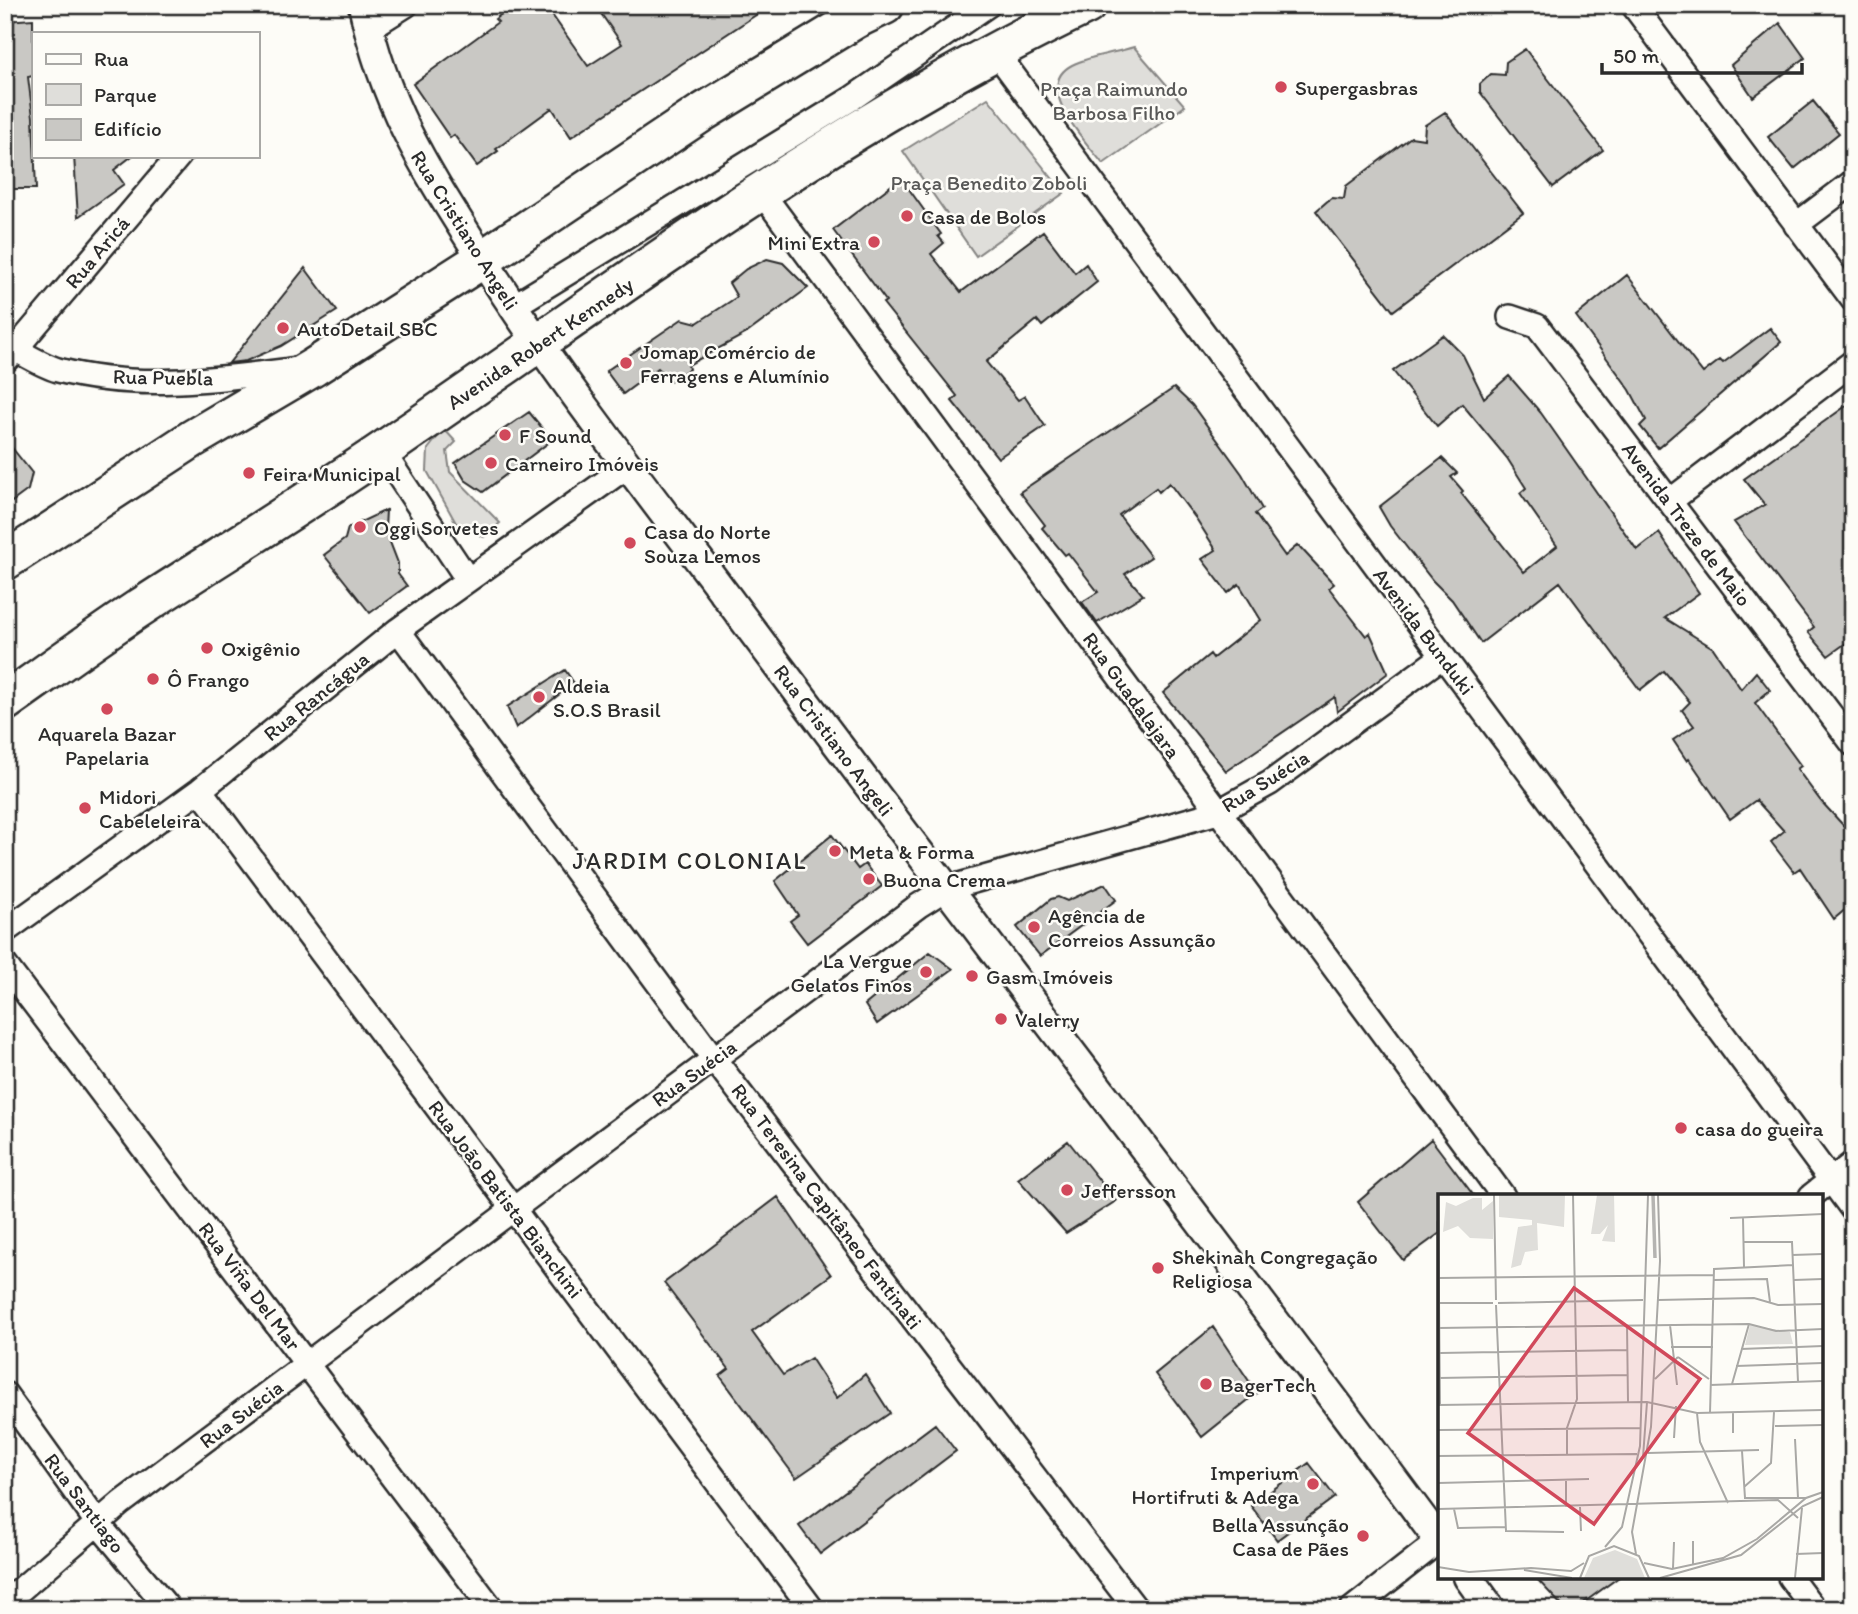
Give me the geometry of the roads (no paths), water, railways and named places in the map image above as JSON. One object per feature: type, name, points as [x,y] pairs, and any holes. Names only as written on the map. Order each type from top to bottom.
[{"type":"main road","points":[[5,561],[192,439],[314,367],[483,259],[700,114],[856,19],[885,5]]},
{"type":"main road","name":"Avenida Robert Kennedy","points":[[5,702],[134,611],[382,452],[538,343],[762,193],[923,90],[1087,5]]},
{"type":"street","points":[[366,17],[406,5]]},
{"type":"street","name":"Avenida Robert Kennedy","points":[[512,307],[851,99],[988,5]]},
{"type":"street","points":[[1633,5],[1853,300]]},
{"type":"street","name":"Rua Cristiano Angeli","points":[[366,17],[379,69],[401,123],[432,181],[512,307],[944,889],[1438,1540]]},
{"type":"street","name":"Avenida Bunduki","points":[[995,51],[1853,1210]]},
{"type":"street","name":"Rua Aricá","points":[[9,351],[177,158]]},
{"type":"street","points":[[1796,225],[1853,182]]},
{"type":"street","name":"Rua Guadalajara","points":[[762,193],[1502,1194]]},
{"type":"street","name":"Avenida Treze de Maio","points":[[1510,317],[1537,326],[1853,744]]},
{"type":"street","name":"Rua Puebla","points":[[9,351],[57,369],[116,379],[200,382],[314,367]]},
{"type":"street","points":[[1670,501],[1853,362]]},
{"type":"street","points":[[382,452],[468,580]]},
{"type":"street","name":"Rua Rancágua","points":[[5,931],[200,790],[398,629],[629,465]]},
{"type":"street","name":"Rua Teresina Capitâneo Fantinati","points":[[398,629],[714,1059],[1136,1609]]},
{"type":"street","name":"Rua Suécia","points":[[5,1603],[99,1525],[121,1503],[944,889],[1218,812],[1270,783],[1443,656]]},
{"type":"street","name":"Rua João Batista Bianchini","points":[[200,790],[812,1609]]},
{"type":"street","name":"Rua Viña Del Mar","points":[[5,965],[309,1363],[492,1609]]},
{"type":"street","points":[[1814,1194],[1853,1163]]},
{"type":"street","name":"Rua Santiago","points":[[5,1394],[99,1525],[169,1609]]},
{"type":"street","points":[[1352,1609],[1438,1542]]},
{"type":"street","points":[[1469,1579],[1491,1609]]},
{"type":"street","points":[[1792,1579],[1814,1609]]},
{"type":"place","name":"Supergasbras","points":[[1281,87]]},
{"type":"place","name":"Casa de Bolos","points":[[907,216]]},
{"type":"place","name":"Mini Extra","points":[[874,242]]},
{"type":"place","name":"AutoDetail SBC","points":[[283,328]]},
{"type":"place","name":"Jomap Comércio de Ferragens e Alumínio","points":[[626,363]]},
{"type":"place","name":"F Sound","points":[[505,435]]},
{"type":"place","name":"Carneiro Imóveis","points":[[491,463]]},
{"type":"place","name":"Feira Municipal","points":[[249,473]]},
{"type":"place","name":"Oggi Sorvetes","points":[[360,527]]},
{"type":"place","name":"Casa do Norte Souza Lemos","points":[[630,543]]},
{"type":"place","name":"Oxigênio","points":[[207,648]]},
{"type":"place","name":"Ô Frango","points":[[153,679]]},
{"type":"place","name":"Aldeia S.O.S Brasil","points":[[539,697]]},
{"type":"place","name":"Aquarela Bazar Papelaria","points":[[107,709]]},
{"type":"place","name":"Midori Cabeleleira","points":[[85,808]]},
{"type":"place","name":"Meta & Forma","points":[[835,851]]},
{"type":"place","name":"Buona Crema","points":[[869,879]]},
{"type":"place","name":"Agência de Correios Assunção","points":[[1034,927]]},
{"type":"place","name":"La Vergue Gelatos Finos","points":[[926,972]]},
{"type":"place","name":"Gasm Imóveis","points":[[972,976]]},
{"type":"place","name":"Valerry","points":[[1001,1019]]},
{"type":"place","name":"casa do gueira","points":[[1681,1128]]},
{"type":"place","name":"Jeffersson","points":[[1067,1190]]},
{"type":"place","name":"Shekinah Congregação Religiosa","points":[[1158,1268]]},
{"type":"place","name":"BagerTech","points":[[1206,1384]]},
{"type":"place","name":"Imperium Hortifruti & Adega","points":[[1313,1484]]},
{"type":"place","name":"Bella Assunção Casa de Pães","points":[[1363,1536]]},
{"type":"district","name":"JARDIM COLONIAL","points":[[690,860]]},
{"type":"park label","name":"Praça Raimundo Barbosa Filho","points":[[1114,100]]},
{"type":"park label","name":"Praça Benedito Zoboli","points":[[989,182]]}]
